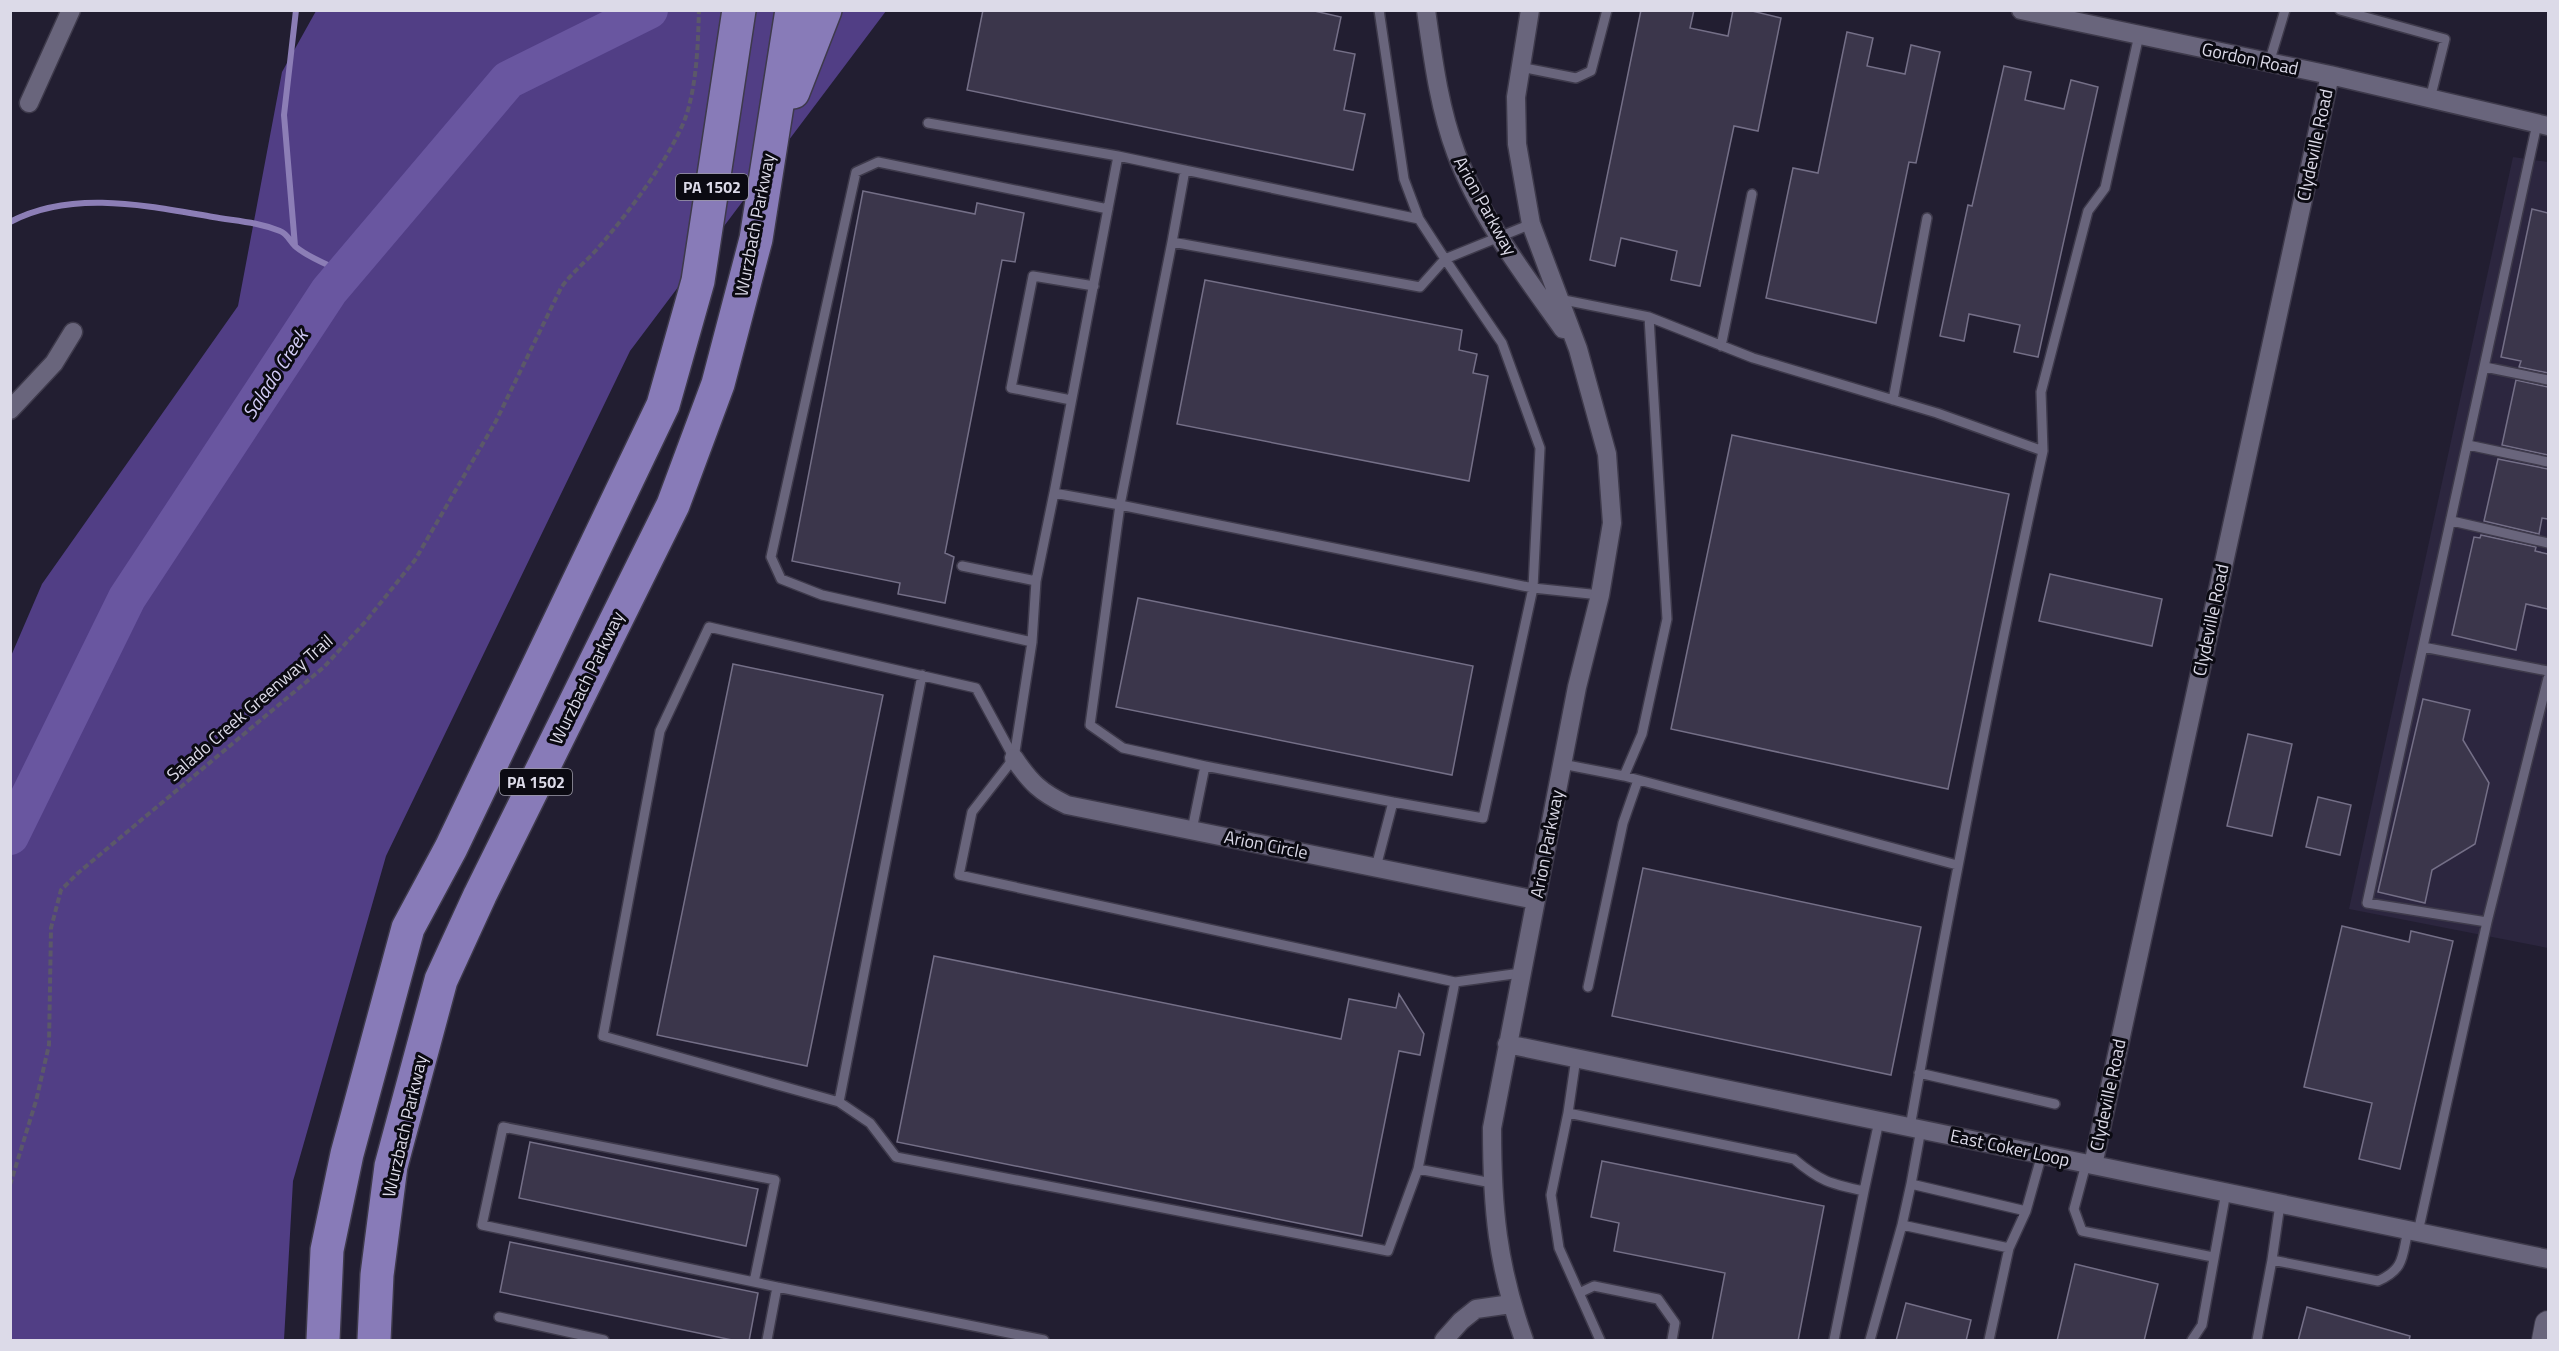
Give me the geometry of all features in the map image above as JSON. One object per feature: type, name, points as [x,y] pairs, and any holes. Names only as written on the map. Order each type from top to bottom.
[{"type":"highway","points":[[726,93],[728,10]]},
{"type":"highway","name":"PA 1502","points":[[323,1341],[327,1250],[343,1176],[408,928],[451,848],[663,405],[698,281],[739,10]]},
{"type":"highway","name":"Wurzbach Parkway","points":[[374,1341],[377,1275],[391,1166],[441,980],[480,895],[673,505],[718,384],[756,239],[792,10]]},
{"type":"highway","points":[[771,147],[825,10]]},
{"type":"main road","points":[[2545,1341],[2548,1324]]},
{"type":"street","points":[[29,103],[71,10]]},
{"type":"street","name":"Arion Parkway","points":[[1426,10],[1437,89],[1456,154],[1483,209],[1501,238],[1578,349]]},
{"type":"street","name":"Arion Parkway","points":[[1524,1341],[1511,1304],[1495,1228],[1492,1128],[1577,687],[1600,595],[1612,523],[1607,454],[1578,349],[1531,224],[1517,144],[1516,97],[1530,10]]},
{"type":"street","name":"Gordon Road","points":[[2021,10],[2330,75],[2543,125]]},
{"type":"street","name":"Clydeville Road","points":[[2090,1164],[2330,75]]},
{"type":"street","points":[[10,410],[54,363],[73,332]]},
{"type":"street","name":"Arion Circle","points":[[1014,758],[1028,779],[1044,794],[1067,805],[1536,900]]},
{"type":"street","name":"East Coker Loop","points":[[1507,1044],[2548,1259]]},
{"type":"street","points":[[1444,1341],[1461,1321],[1476,1309],[1511,1304]]},
{"type":"lane","points":[[1185,170],[1120,505],[1090,725],[1123,747],[1205,766],[1483,818],[1533,588],[1540,448],[1502,343],[1419,219],[1404,179],[1379,10]]},
{"type":"lane","points":[[1520,67],[1576,78],[1591,71],[1606,10]]},
{"type":"lane","points":[[2269,63],[2285,10]]},
{"type":"lane","points":[[2340,10],[2445,39],[2430,99]]},
{"type":"lane","points":[[1870,1341],[1911,1184],[1919,1073],[1994,677],[2043,451],[2041,392],[2088,211],[2105,188],[2139,35]]},
{"type":"lane","points":[[928,123],[1118,156],[1419,219]]},
{"type":"lane","points":[[2487,922],[2367,903],[2485,367],[2543,125]]},
{"type":"lane","points":[[1118,156],[1035,581],[1032,642],[1014,758],[972,812],[959,875],[1455,982],[1521,973]]},
{"type":"lane","points":[[1032,642],[822,595],[781,579],[771,557],[856,172],[878,162],[1108,209]]},
{"type":"lane","points":[[1721,346],[1752,194]]},
{"type":"lane","points":[[1893,400],[1927,218]]},
{"type":"lane","points":[[1172,242],[1420,287],[1445,258],[1501,238],[1531,224]]},
{"type":"lane","points":[[1071,400],[1011,388],[1033,276],[1094,286]]},
{"type":"lane","points":[[1559,299],[1649,317],[1753,358],[1937,413],[2043,451]]},
{"type":"lane","points":[[1624,776],[1642,734],[1667,619],[1649,317]]},
{"type":"lane","points":[[2485,367],[2548,380]]},
{"type":"lane","points":[[2468,445],[2548,462]]},
{"type":"lane","points":[[1054,493],[1533,588],[1600,595]]},
{"type":"lane","points":[[2452,521],[2548,543]]},
{"type":"lane","points":[[962,566],[1035,581]]},
{"type":"lane","points":[[1014,758],[976,688],[709,627],[660,731],[603,1036],[839,1102],[870,1123],[896,1157],[1388,1251],[1418,1169],[1455,982]]},
{"type":"lane","points":[[2423,647],[2548,672]]},
{"type":"lane","points":[[839,1102],[922,675]]},
{"type":"lane","points":[[2272,1260],[2378,1281],[2398,1268],[2413,1231],[2548,678]]},
{"type":"lane","points":[[1562,764],[1624,776],[1957,865]]},
{"type":"lane","points":[[1192,830],[1205,766]]},
{"type":"lane","points":[[1588,987],[1623,823],[1638,780]]},
{"type":"lane","points":[[1376,867],[1393,802]]},
{"type":"lane","points":[[1576,1058],[1568,1113],[1551,1196],[1559,1248],[1600,1341]]},
{"type":"lane","points":[[1919,1073],[2055,1104]]},
{"type":"lane","points":[[1568,1113],[1794,1159],[1831,1185],[1864,1191]]},
{"type":"lane","points":[[1834,1341],[1879,1120]]},
{"type":"lane","points":[[754,1282],[775,1180],[503,1127],[482,1225],[777,1287],[1044,1341]]},
{"type":"lane","points":[[1989,1341],[2009,1248],[2026,1211],[2042,1154]]},
{"type":"lane","points":[[2090,1164],[2074,1209],[2082,1231],[2213,1257]]},
{"type":"lane","points":[[1418,1169],[1492,1183]]},
{"type":"lane","points":[[1911,1184],[2026,1211]]},
{"type":"lane","points":[[2192,1341],[2202,1325],[2226,1192]]},
{"type":"lane","points":[[2257,1341],[2280,1204]]},
{"type":"lane","points":[[1902,1225],[2009,1248]]},
{"type":"lane","points":[[1579,1293],[1594,1286],[1658,1299],[1675,1323],[1672,1341]]},
{"type":"lane","points":[[767,1341],[777,1287]]},
{"type":"lane","points":[[499,1317],[604,1341]]},
{"type":"path","name":"Salado Creek Greenway Trail","points":[[10,1185],[36,1101],[49,1045],[51,928],[61,890],[78,873],[324,666],[366,621],[415,560],[496,421],[561,288],[572,273],[597,250],[624,216],[677,139],[689,107],[699,10]]},
{"type":"shaded area","points":[[316,11],[886,11],[630,351],[386,856],[293,1181],[284,1340],[11,1340],[11,656],[42,584],[238,306],[282,72]]},
{"type":"shaded area","points":[[2513,157],[2548,162],[2548,948],[2349,909]]},
{"type":"building","points":[[983,10],[1310,10],[1341,17],[1334,50],[1355,54],[1344,110],[1365,114],[1353,170],[967,90]]},
{"type":"building","points":[[1641,10],[1694,10],[1690,28],[1728,36],[1733,10],[1748,10],[1781,18],[1758,131],[1734,126],[1700,286],[1671,280],[1677,251],[1621,238],[1615,266],[1590,260]]},
{"type":"building","points":[[1847,32],[1873,38],[1867,66],[1905,74],[1911,45],[1940,52],[1916,163],[1909,162],[1876,323],[1766,298],[1793,168],[1818,173]]},
{"type":"building","points":[[2004,66],[2031,72],[2025,100],[2064,109],[2071,80],[2098,87],[2038,357],[2014,352],[2020,325],[1969,314],[1964,341],[1940,336],[1968,205],[1972,206]]},
{"type":"building","points":[[863,191],[975,214],[977,203],[1024,213],[1015,262],[1002,260],[945,553],[954,557],[945,603],[898,594],[900,583],[792,561]]},
{"type":"building","points":[[2532,209],[2548,213],[2548,373],[2519,367],[2521,361],[2501,357]]},
{"type":"building","points":[[1205,280],[1462,330],[1459,350],[1477,354],[1473,373],[1488,376],[1469,481],[1177,424]]},
{"type":"building","points":[[2516,380],[2548,387],[2548,455],[2502,445]]},
{"type":"building","points":[[1732,435],[2009,494],[1948,789],[1671,729]]},
{"type":"building","points":[[2498,459],[2548,469],[2548,519],[2542,518],[2539,534],[2484,521]]},
{"type":"building","points":[[2481,535],[2536,547],[2535,551],[2548,554],[2548,609],[2526,604],[2516,650],[2452,635],[2474,537],[2480,538]]},
{"type":"building","points":[[2050,574],[2162,599],[2152,646],[2039,621]]},
{"type":"building","points":[[1138,598],[1473,666],[1452,775],[1116,707]]},
{"type":"building","points":[[733,664],[883,695],[807,1066],[657,1035]]},
{"type":"building","points":[[2423,699],[2470,710],[2463,740],[2489,783],[2475,844],[2432,870],[2425,903],[2378,892]]},
{"type":"building","points":[[2248,734],[2292,744],[2272,836],[2227,826]]},
{"type":"building","points":[[2318,797],[2351,805],[2340,855],[2306,847]]},
{"type":"building","points":[[1643,868],[1921,927],[1891,1075],[1612,1016]]},
{"type":"building","points":[[2342,926],[2409,942],[2411,931],[2453,941],[2400,1169],[2359,1159],[2372,1103],[2304,1087]]},
{"type":"building","points":[[934,956],[1341,1039],[1349,999],[1396,1008],[1399,994],[1424,1034],[1420,1055],[1399,1051],[1362,1236],[897,1142]]},
{"type":"building","points":[[530,1142],[758,1189],[746,1246],[519,1198]]},
{"type":"building","points":[[1602,1161],[1824,1206],[1798,1341],[1712,1341],[1725,1273],[1614,1251],[1619,1223],[1591,1217]]},
{"type":"building","points":[[510,1242],[758,1293],[749,1341],[737,1341],[500,1292]]},
{"type":"building","points":[[2075,1264],[2158,1284],[2144,1341],[2057,1341]]},
{"type":"building","points":[[1906,1303],[1971,1320],[1966,1341],[1896,1341]]},
{"type":"building","points":[[2307,1307],[2410,1336],[2409,1341],[2298,1341]]},
{"type":"waterway","points":[[295,246],[284,115],[296,10]]},
{"type":"waterway","name":"Salado Creek","points":[[10,836],[127,598],[329,291],[508,80],[649,10]]},
{"type":"waterway","points":[[10,222],[34,212],[84,203],[163,208],[272,228],[285,234],[296,247],[307,255],[345,273]]}]
